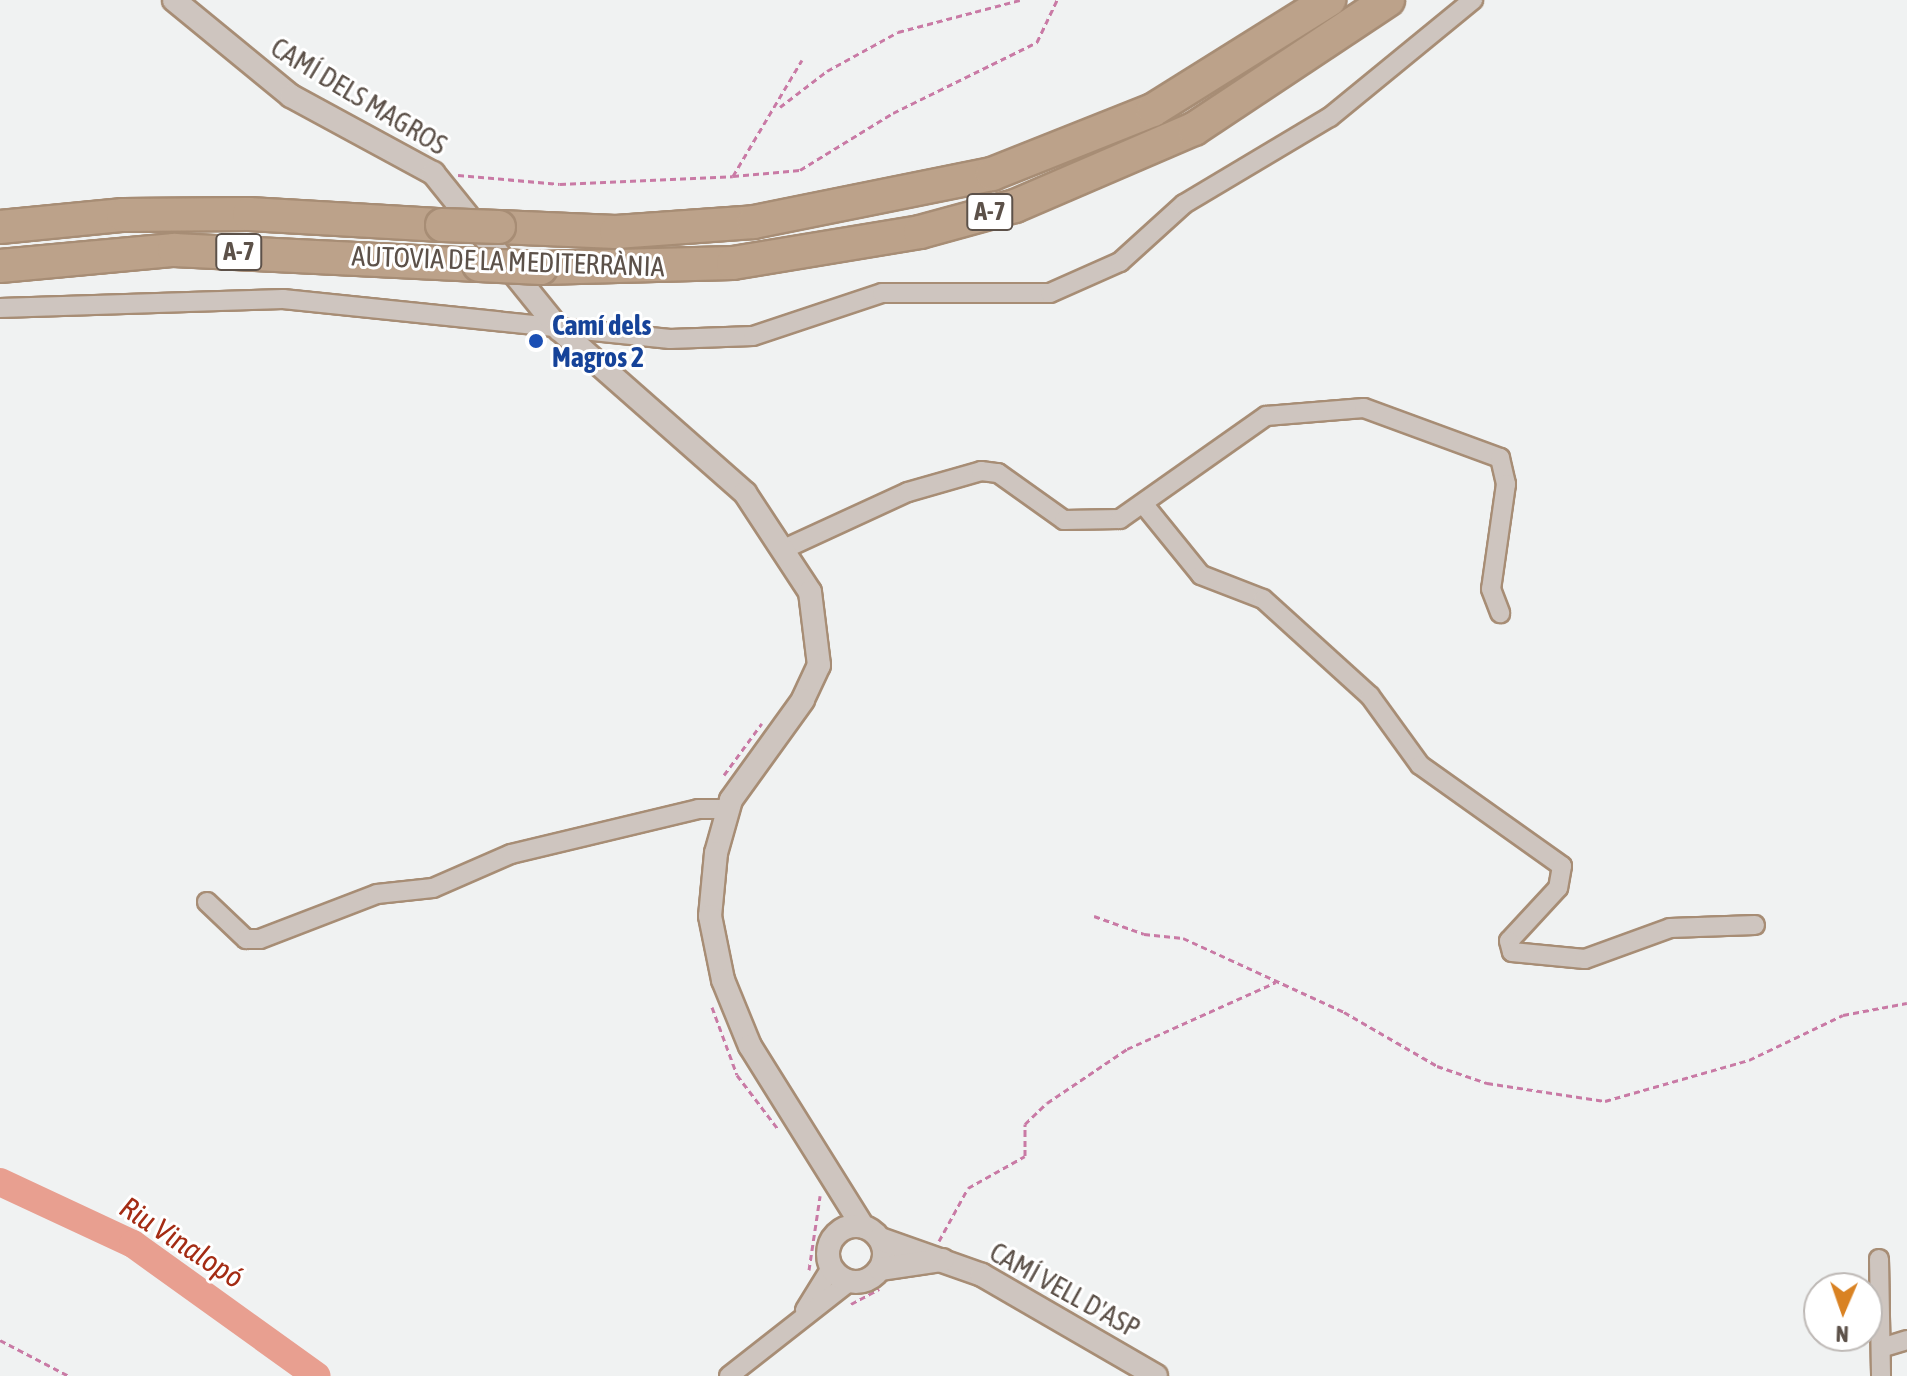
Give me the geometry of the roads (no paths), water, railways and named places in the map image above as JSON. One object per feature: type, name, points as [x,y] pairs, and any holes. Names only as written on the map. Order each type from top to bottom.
[{"type":"highway","name":"AUTOVIA DE LA MEDITERRÀNIA","points":[[0,227],[123,215],[249,214],[616,232],[754,222],[992,174],[1153,110],[1329,0]]},
{"type":"highway","name":"AUTOVIA DE LA MEDITERRÀNIA","points":[[0,266],[174,250],[541,268],[733,263],[905,235],[1015,206],[1194,129],[1388,0]]},
{"type":"street","name":"CAMÍ DELS MAGROS","points":[[174,0],[291,96],[433,173],[559,329],[714,460],[784,549],[815,606],[819,665],[718,809],[710,916],[723,980],[767,1076],[824,1182],[871,1233]]},
{"type":"street","points":[[0,308],[283,299],[559,329],[753,336],[882,293],[1050,293],[1082,284],[1120,262],[1184,204],[1330,117],[1473,0]]},
{"type":"street","points":[[784,549],[908,492],[981,471],[998,473],[1064,520],[1120,519],[1145,506],[1222,441],[1266,416],[1364,408],[1500,458],[1506,484],[1491,589],[1500,613]]},
{"type":"street","points":[[1145,506],[1201,575],[1263,599],[1370,696],[1420,765],[1562,866],[1558,888],[1509,941],[1512,952],[1585,959],[1670,928],[1755,925]]},
{"type":"street","points":[[207,902],[246,939],[260,939],[377,894],[433,888],[511,854],[718,809]]},
{"type":"street","name":"CAMÍ DELS MAGROS","points":[[824,1182],[835,1235],[827,1253],[831,1268]]},
{"type":"street","points":[[835,1235],[871,1233],[881,1278]]},
{"type":"street","name":"CAMÍ VELL D'ASP","points":[[871,1233],[939,1257],[1156,1376]]},
{"type":"street","name":"CAMÍ VELL D'ASP","points":[[849,1282],[881,1278],[939,1257]]},
{"type":"street","points":[[1879,1259],[1879,1272]]},
{"type":"street","points":[[729,1376],[796,1324],[819,1298],[831,1268],[849,1282],[819,1298]]},
{"type":"street","points":[[1883,1347],[1907,1340]]},
{"type":"street","points":[[1881,1352],[1881,1376]]},
{"type":"waterway","name":"Riu Vinalopó","points":[[0,1182],[133,1244],[317,1376]]},
{"type":"place","name":"Camí dels Magros 2","points":[[536,341]]}]
